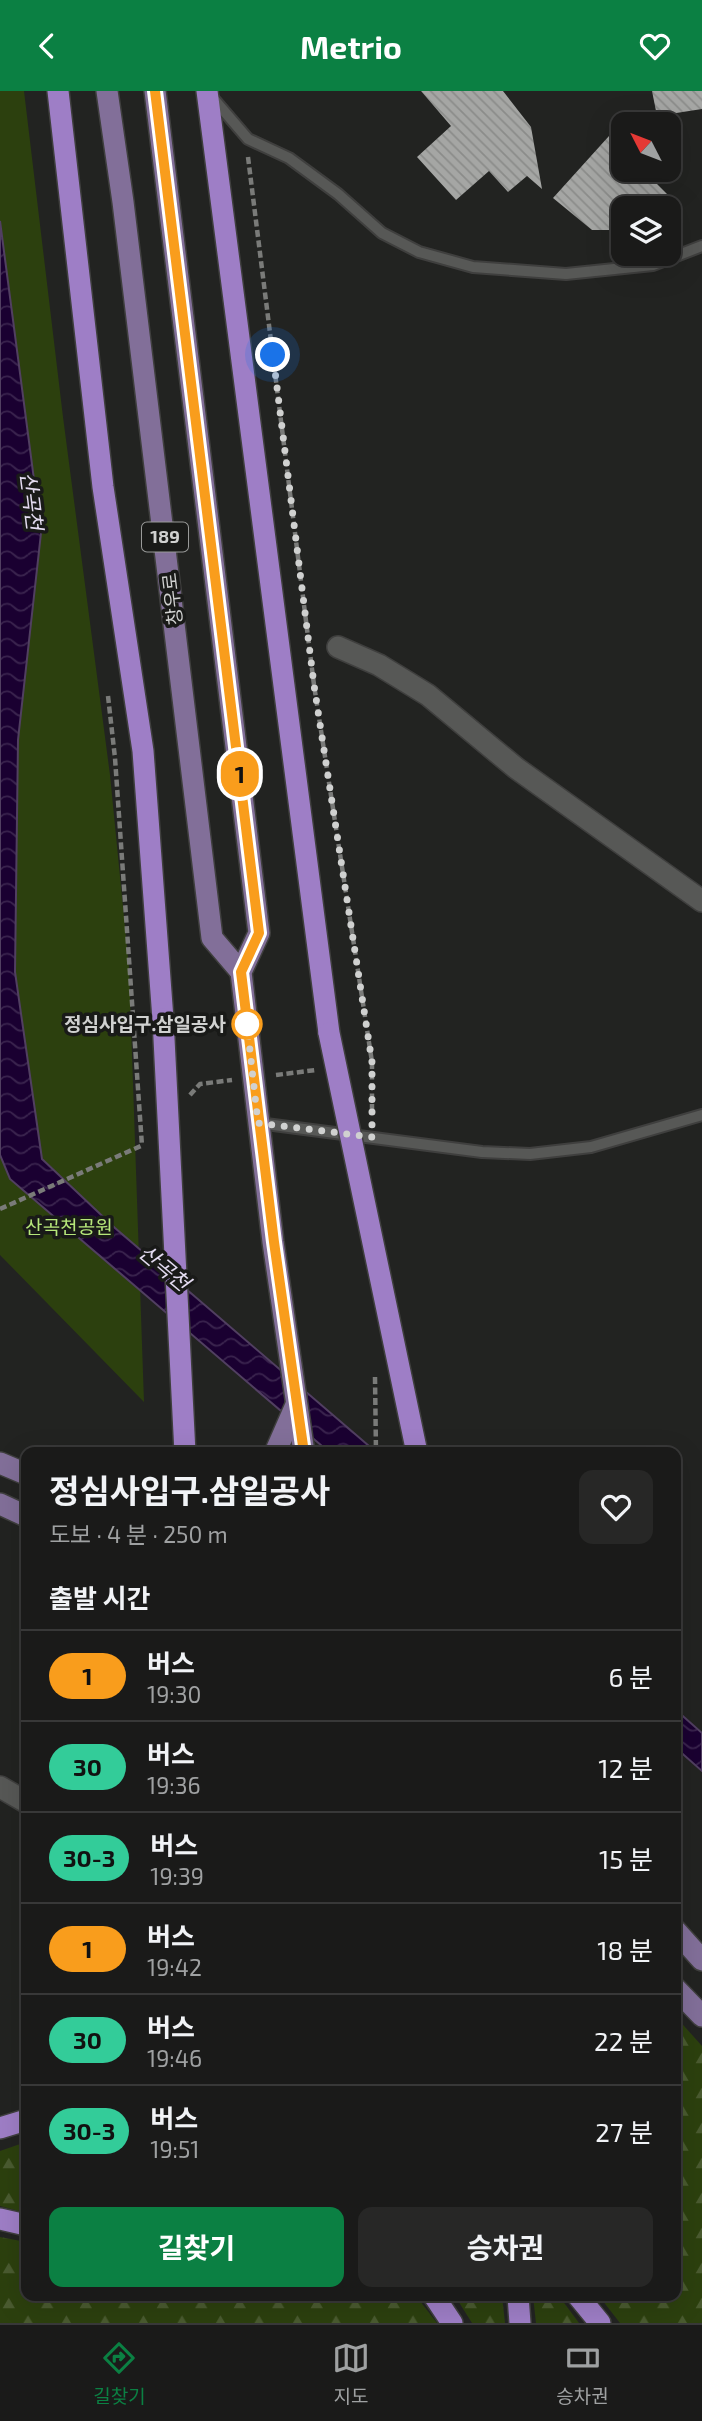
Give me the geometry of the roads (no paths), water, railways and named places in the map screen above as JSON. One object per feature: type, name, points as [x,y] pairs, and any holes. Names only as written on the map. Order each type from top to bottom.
[{"type":"highway","points":[[58,91],[103,487],[143,751],[163,1019],[185,1447]]},
{"type":"highway","points":[[207,92],[329,1034],[416,1447]]},
{"type":"highway","points":[[0,2127],[21,2121]]},
{"type":"highway","points":[[0,2219],[21,2224]]},
{"type":"highway","points":[[437,2301],[452,2323]]},
{"type":"highway","points":[[518,2301],[520,2323]]},
{"type":"highway","points":[[582,2301],[600,2323]]},
{"type":"main road","name":"창우로","points":[[107,91],[124,202],[212,939],[241,972]]},
{"type":"main road","name":"189","points":[[155,91],[259,933],[241,972]]},
{"type":"main road","points":[[241,972],[258,1123],[303,1447]]},
{"type":"main road","points":[[278,1447],[296,1405]]},
{"type":"main road","points":[[0,1463],[21,1472]]},
{"type":"main road","points":[[0,1504],[21,1514]]},
{"type":"main road","points":[[681,1936],[702,1959]]},
{"type":"main road","points":[[681,1994],[702,2016]]},
{"type":"street","points":[[338,647],[379,665],[428,695],[516,768],[702,901]]},
{"type":"street","points":[[0,1787],[21,1799]]},
{"type":"lane","points":[[207,92],[248,139],[289,158],[338,194],[382,233],[419,252],[473,267],[566,274],[653,265],[702,246]]},
{"type":"lane","points":[[258,1123],[482,1152],[530,1154],[591,1147],[702,1115]]},
{"type":"water","name":"산곡천","points":[[0,221],[41,533],[18,740],[15,972],[42,1159],[115,1228],[370,1447],[323,1447],[10,1179],[0,1155]]},
{"type":"water","points":[[681,1714],[702,1733],[702,1771],[681,1752]]},
{"type":"place","name":"정심사입구.삼일공사","points":[[247,1024]]},
{"type":"park label","name":"산곡천공원","points":[[69,1227]]}]
